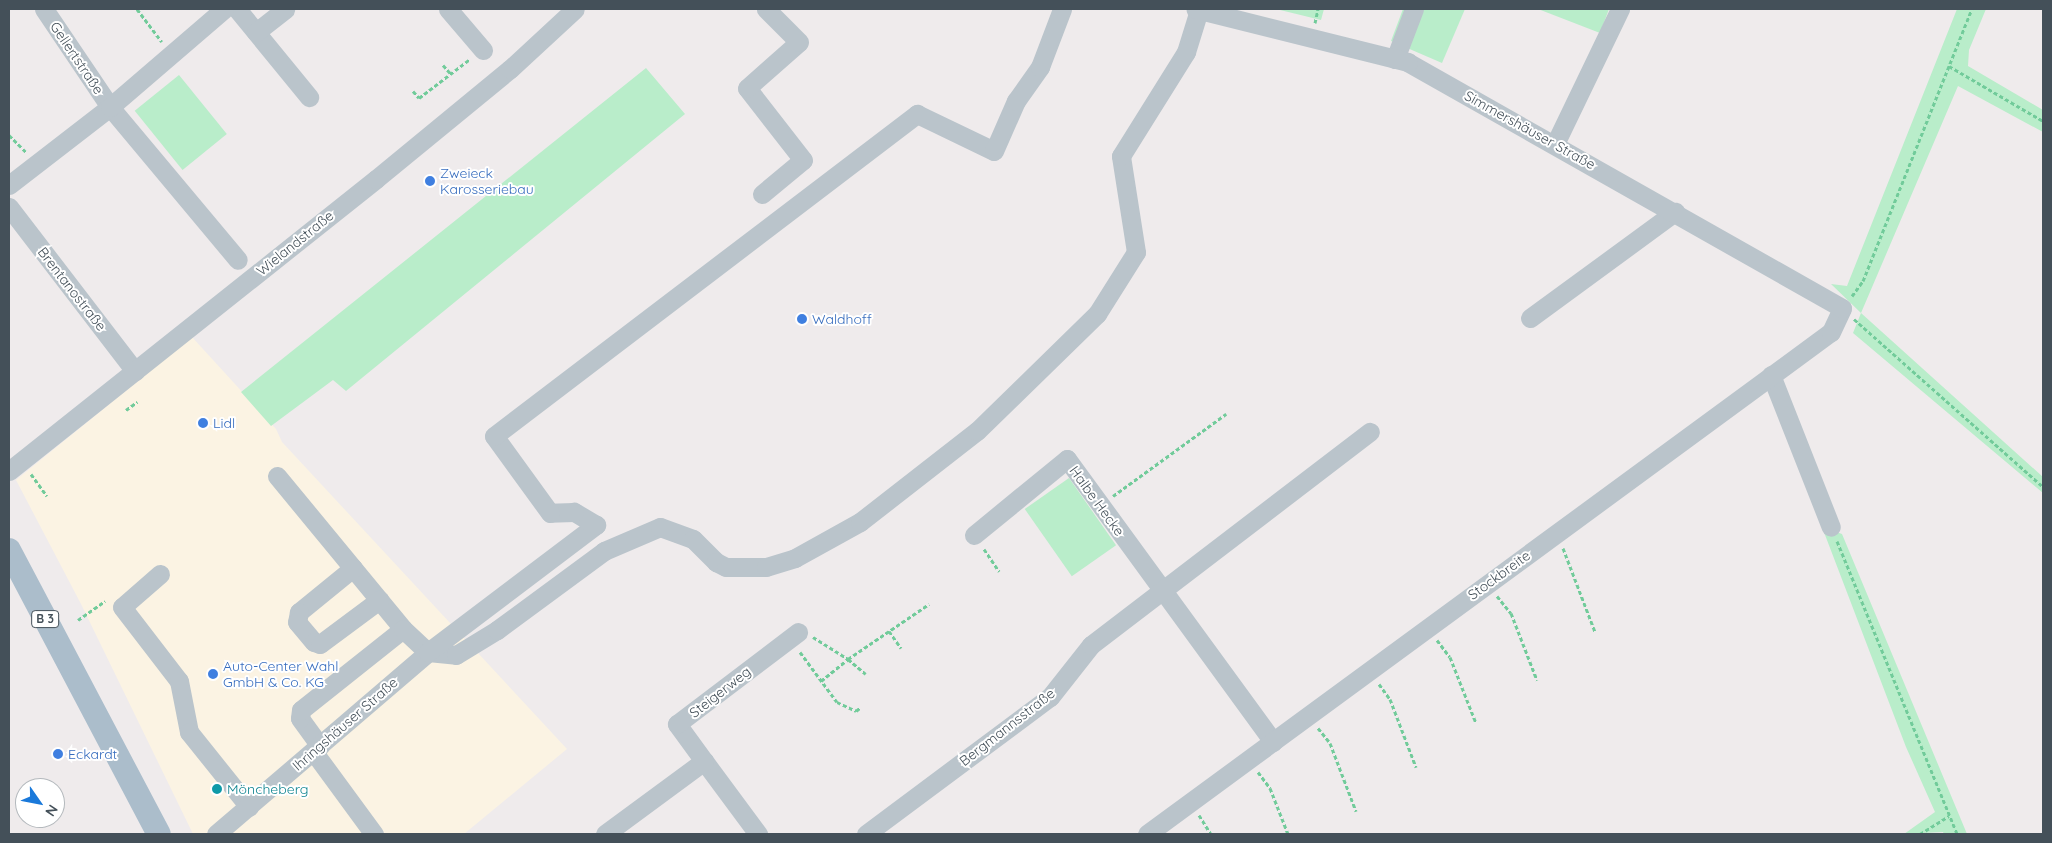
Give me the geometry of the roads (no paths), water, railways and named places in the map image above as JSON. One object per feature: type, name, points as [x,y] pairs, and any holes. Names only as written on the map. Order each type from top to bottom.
[{"type":"main road","name":"B 3","points":[[9,550],[159,834]]},
{"type":"street","name":"Gellertstraße","points":[[44,9],[110,107]]},
{"type":"street","points":[[9,185],[110,107],[224,9]]},
{"type":"street","points":[[237,9],[309,97]]},
{"type":"street","points":[[256,32],[285,9]]},
{"type":"street","points":[[448,9],[483,50]]},
{"type":"street","name":"Wielandstraße","points":[[15,467],[478,95],[575,9]]},
{"type":"street","points":[[762,194],[803,160],[747,88],[799,42],[766,9]]},
{"type":"street","name":"Ihringshäuser Straße","points":[[216,834],[428,652],[596,525],[574,512],[550,513],[494,436],[917,114],[994,151],[1016,102],[1040,67],[1062,9]]},
{"type":"street","points":[[278,476],[403,629],[428,652],[456,655],[497,630],[604,551],[660,527],[693,539],[716,562],[726,567],[766,567],[795,558],[860,522],[978,430],[1097,314],[1136,252],[1121,156],[1186,52],[1197,9]]},
{"type":"street","name":"Simmershäuser Straße","points":[[1197,9],[1408,62],[1842,308]]},
{"type":"street","points":[[1395,59],[1414,9]]},
{"type":"street","points":[[1555,144],[1620,9]]},
{"type":"street","points":[[110,107],[238,260]]},
{"type":"street","name":"Brentanostraße","points":[[9,207],[135,372]]},
{"type":"street","points":[[1530,318],[1674,212]]},
{"type":"street","name":"Stockbreite","points":[[1147,834],[1831,332],[1842,308]]},
{"type":"street","points":[[1771,375],[1831,526]]},
{"type":"street","points":[[1162,592],[1370,432]]},
{"type":"street","name":"Halbe Hecke","points":[[974,535],[1067,459],[1273,742]]},
{"type":"street","points":[[354,568],[299,612],[297,622],[314,642],[320,644],[379,600]]},
{"type":"street","points":[[160,574],[122,607],[179,681],[189,732],[249,806]]},
{"type":"street","name":"Bergmannsstraße","points":[[866,834],[1050,697],[1091,645],[1162,592]]},
{"type":"street","points":[[374,834],[316,748],[300,718],[301,710],[403,629]]},
{"type":"street","name":"Steigerweg","points":[[753,828],[677,724],[793,635]]},
{"type":"street","points":[[605,834],[704,761]]},
{"type":"place","name":"Zweieck Karosseriebau","points":[[430,181]]},
{"type":"place","name":"Waldhoff","points":[[802,319]]},
{"type":"place","name":"Lidl","points":[[203,423]]},
{"type":"place","name":"Auto-Center Wahl GmbH & Co. KG","points":[[213,674]]},
{"type":"place","name":"Eckardt","points":[[58,754]]},
{"type":"place","name":"Möncheberg","points":[[217,789]]}]
